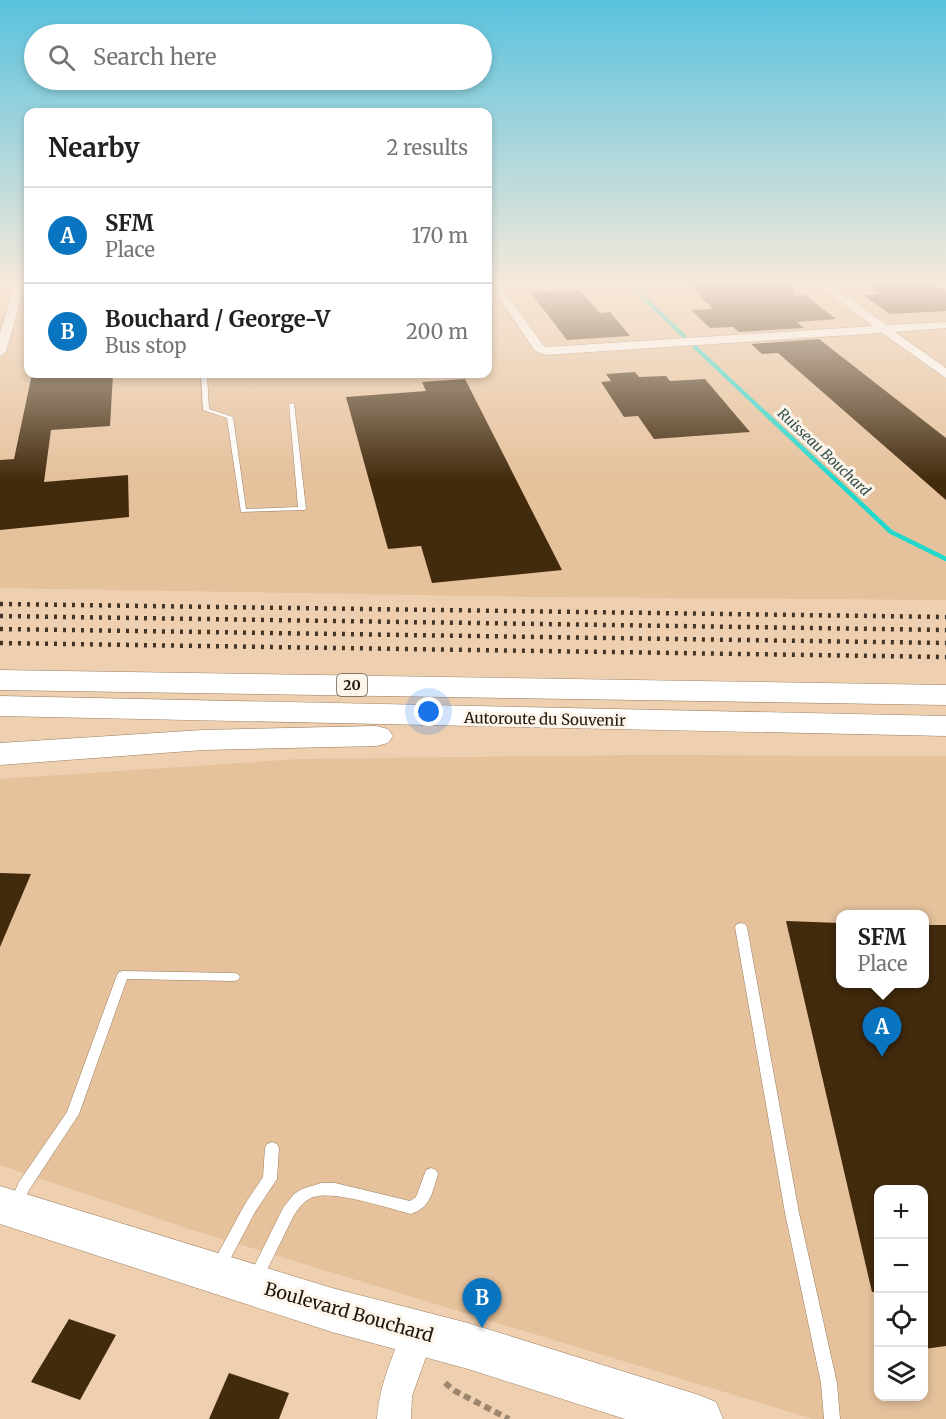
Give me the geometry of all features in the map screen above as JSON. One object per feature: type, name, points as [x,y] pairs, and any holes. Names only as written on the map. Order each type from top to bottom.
[{"type":"highway","points":[[0,660],[284,665],[705,692]]},
{"type":"highway","name":"Autoroute du Souvenir","points":[[0,680],[946,695]]},
{"type":"highway","name":"Autoroute du Souvenir","points":[[0,706],[671,722],[946,726]]},
{"type":"highway","points":[[0,754],[212,740],[435,736],[671,722]]},
{"type":"main road","name":"Boulevard Bouchard","points":[[4,1214],[233,1279],[332,1310],[419,1332],[699,1419]]},
{"type":"street","points":[[538,347],[545,351],[608,347]]},
{"type":"street","points":[[908,347],[946,374]]},
{"type":"street","points":[[394,1419],[395,1396],[419,1332]]},
{"type":"lane","points":[[204,378],[206,410],[230,417],[243,512],[302,509],[292,404]]},
{"type":"lane","points":[[741,927],[792,1212],[829,1383],[832,1419]]},
{"type":"lane","points":[[4,1214],[73,1114],[123,975],[234,977]]},
{"type":"lane","points":[[233,1279],[250,1208],[270,1179],[272,1148]]},
{"type":"lane","points":[[233,1279],[298,1199],[306,1194],[326,1188],[335,1189],[411,1208],[422,1201],[430,1174]]},
{"type":"path","points":[[445,1383],[455,1391],[509,1419]]},
{"type":"shaded area","points":[[0,347],[24,347],[24,378],[492,378],[492,347],[946,347],[946,600],[545,597],[0,588]]},
{"type":"shaded area","points":[[647,755],[946,756],[946,1419],[813,1419],[186,1228],[0,1165],[0,779],[300,759]]},
{"type":"building","points":[[755,347],[830,347],[946,438],[946,500],[778,353],[762,354]]},
{"type":"building","points":[[635,372],[639,377],[666,376],[670,381],[705,379],[750,432],[654,439],[638,416],[624,417],[601,382],[611,381],[606,374]]},
{"type":"building","points":[[31,378],[113,378],[110,426],[51,430],[44,482],[128,475],[129,517],[0,530],[0,460],[14,459]]},
{"type":"building","points":[[465,379],[562,570],[432,583],[421,546],[388,549],[346,397],[426,391],[422,382]]},
{"type":"building","points":[[0,873],[31,874],[0,947]]},
{"type":"building","points":[[786,921],[836,923],[836,988],[929,988],[929,925],[946,925],[946,1346],[928,1348],[928,1185],[874,1185],[874,1292],[872,1292]]},
{"type":"building","points":[[69,1319],[116,1335],[80,1400],[31,1382]]},
{"type":"building","points":[[229,1373],[289,1393],[279,1419],[209,1419]]},
{"type":"waterway","name":"Ruisseau Bouchard","points":[[695,347],[767,415]]},
{"type":"waterway","name":"Ruisseau Bouchard","points":[[766,414],[891,532],[946,559]]},
{"type":"railway","points":[[0,604],[946,617]]},
{"type":"railway","points":[[0,616],[946,630]]},
{"type":"railway","points":[[0,629],[946,643]]},
{"type":"railway","points":[[0,643],[946,657]]},
{"type":"place","name":"SFM","points":[[882,1057]]},
{"type":"place","name":"Bouchard / George-V","points":[[482,1328]]}]
